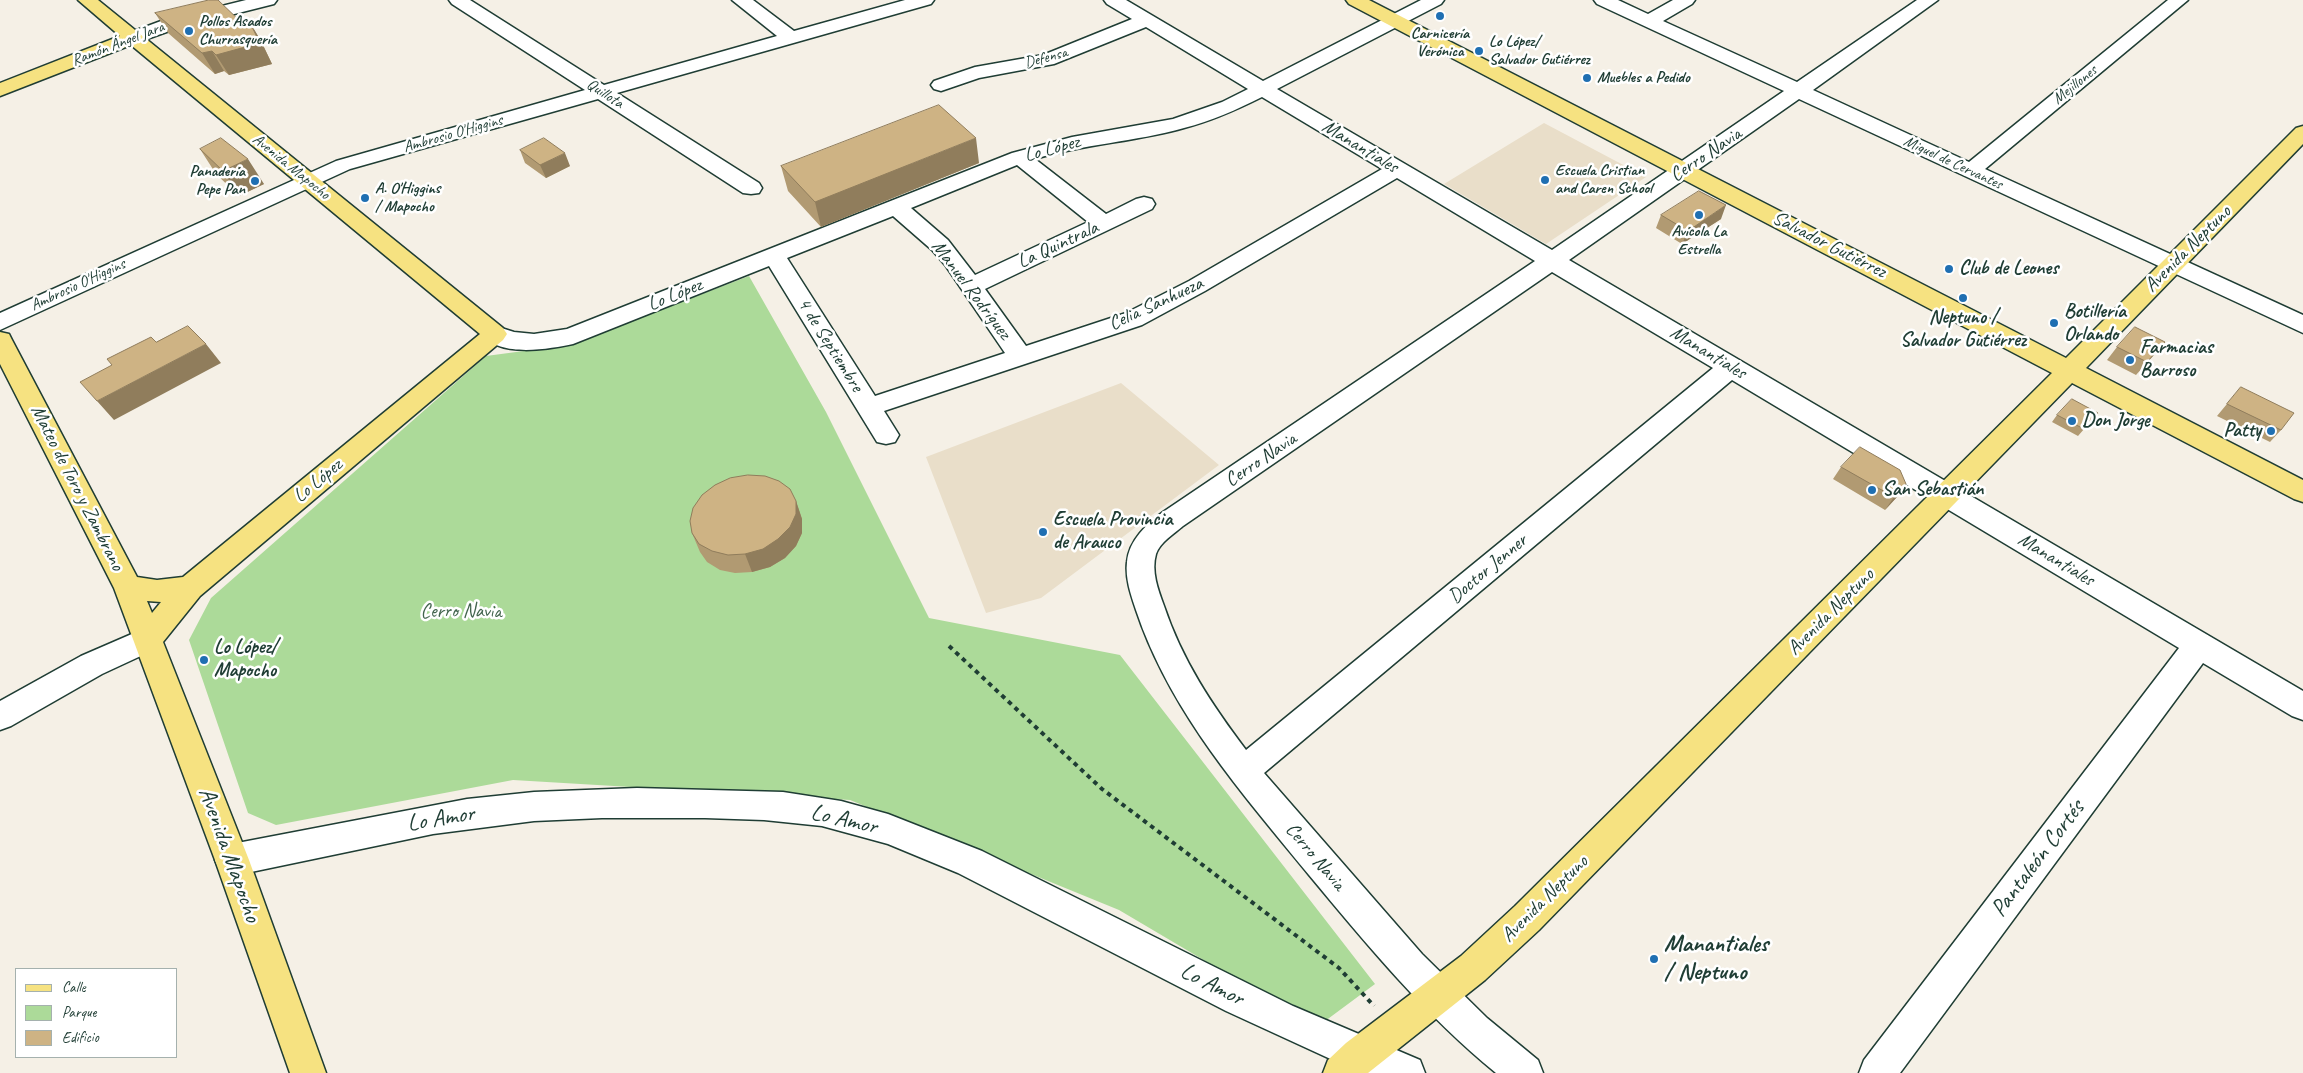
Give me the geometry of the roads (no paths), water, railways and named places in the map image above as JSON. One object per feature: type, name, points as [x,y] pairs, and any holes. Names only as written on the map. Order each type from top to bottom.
[{"type":"main road","name":"Avenida Mapocho","points":[[87,0],[495,334]]},
{"type":"main road","name":"Salvador Gutiérrez","points":[[1355,0],[2303,492]]},
{"type":"main road","name":"Ramón Ángel Jara","points":[[0,90],[133,38]]},
{"type":"main road","name":"Avenida Neptuno","points":[[1350,1064],[1474,968],[1527,918],[1947,495],[2303,132]]},
{"type":"main road","name":"Lo López","points":[[148,639],[190,588],[495,334]]},
{"type":"main road","name":"Mateo de Toro y Zambrano","points":[[0,340],[128,588],[148,639]]},
{"type":"main road","points":[[128,588],[157,591],[190,588]]},
{"type":"main road","name":"Avenida Mapocho","points":[[148,639],[232,860],[308,1073]]},
{"type":"street","name":"Ramón Ángel Jara","points":[[133,38],[168,25],[268,0]]},
{"type":"street","name":"Quillota","points":[[458,0],[751,188]]},
{"type":"street","points":[[741,0],[792,39]]},
{"type":"street","name":"Ambrosio O'Higgins","points":[[0,322],[307,180],[357,161],[925,0]]},
{"type":"street","name":"Manantiales","points":[[1112,0],[2303,707]]},
{"type":"street","name":"Lo López","points":[[495,334],[504,338],[528,342],[574,336],[1020,157],[1067,143],[1179,125],[1214,113],[1435,0]]},
{"type":"street","name":"Miguel de Cervantes","points":[[1602,0],[2303,325]]},
{"type":"street","points":[[1649,21],[1686,0]]},
{"type":"street","name":"Cerro Navia","points":[[1525,1073],[1466,1024],[1362,913],[1244,770],[1203,713],[1161,642],[1152,619],[1140,569],[1141,560],[1148,542],[1173,519],[1552,261],[1929,0]]},
{"type":"street","name":"Mejillones","points":[[1970,171],[2179,0]]},
{"type":"street","name":"Defensa","points":[[941,85],[975,73],[1061,55],[1147,20]]},
{"type":"street","points":[[1020,157],[1104,223]]},
{"type":"street","name":"Celia Sanhueza","points":[[869,407],[1134,319],[1196,286],[1397,169]]},
{"type":"street","name":"La Quintrala","points":[[971,286],[1144,204]]},
{"type":"street","name":"Manuel Rodríguez","points":[[896,207],[940,244],[1020,357]]},
{"type":"street","name":"4 de Septiembre","points":[[774,255],[886,435]]},
{"type":"street","name":"Doctor Jenner","points":[[1244,770],[1731,367]]},
{"type":"street","name":"Lo López","points":[[0,717],[111,654],[148,639]]},
{"type":"street","name":"Pantaleón Cortés","points":[[1877,1073],[2199,645]]},
{"type":"street","name":"Lo Amor","points":[[232,860],[434,819],[544,805],[672,802],[774,806],[857,819],[943,850],[1041,897],[1290,1025],[1350,1064],[1406,1073]]},
{"type":"place","name":"Carnicería Verónica","points":[[1440,16]]},
{"type":"place","name":"Pollos Asados Churrasquería","points":[[189,31]]},
{"type":"place","name":"Lo López/ Salvador Gutiérrez","points":[[1479,51]]},
{"type":"place","name":"Muebles a Pedido","points":[[1587,78]]},
{"type":"place","name":"Escuela Cristian and Caren School","points":[[1545,180]]},
{"type":"place","name":"Panadería Pepe Pan","points":[[255,181]]},
{"type":"place","name":"A. O'Higgins / Mapocho","points":[[365,198]]},
{"type":"place","name":"Avícola La Estrella","points":[[1699,215]]},
{"type":"place","name":"Club de Leones","points":[[1949,269]]},
{"type":"place","name":"Neptuno / Salvador Gutiérrez","points":[[1963,298]]},
{"type":"place","name":"Botillería Orlando","points":[[2054,323]]},
{"type":"place","name":"Farmacias Barroso","points":[[2130,360]]},
{"type":"place","name":"Don Jorge","points":[[2072,421]]},
{"type":"place","name":"Patty","points":[[2271,431]]},
{"type":"place","name":"San Sebastián","points":[[1872,490]]},
{"type":"place","name":"Escuela Provincia de Arauco","points":[[1043,532]]},
{"type":"place","name":"Lo López/ Mapocho","points":[[204,660]]},
{"type":"place","name":"Manantiales / Neptuno","points":[[1654,959]]}]
